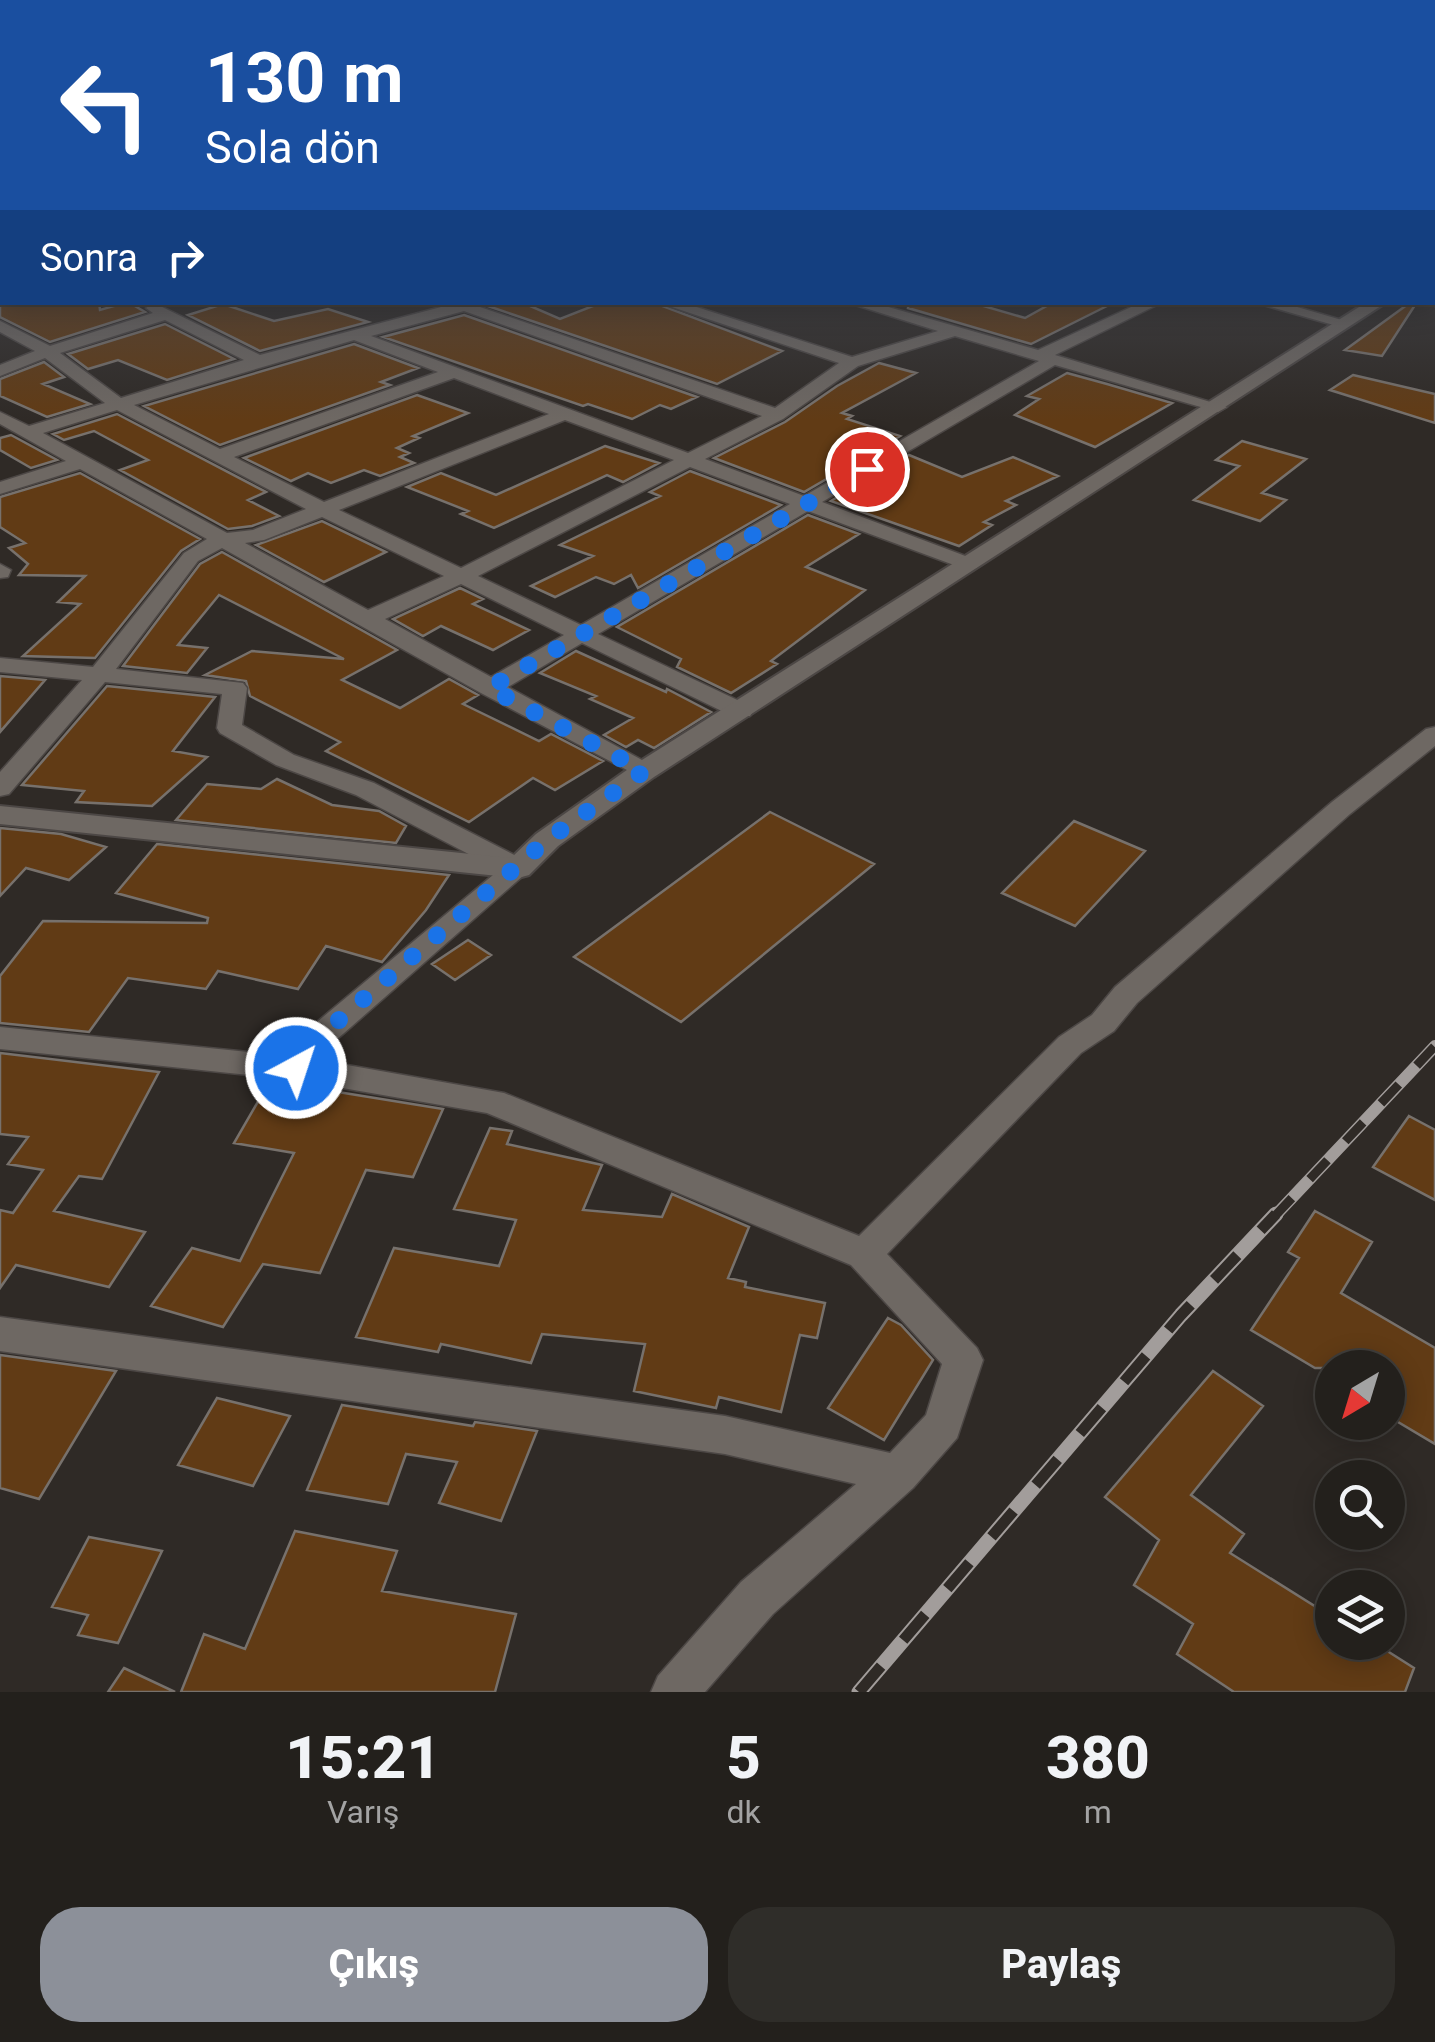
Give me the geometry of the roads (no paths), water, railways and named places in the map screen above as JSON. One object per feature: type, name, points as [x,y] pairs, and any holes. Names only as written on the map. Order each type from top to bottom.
[{"type":"street","points":[[150,305],[258,361]]},
{"type":"street","points":[[408,305],[432,314]]},
{"type":"street","points":[[28,432],[258,361],[468,305]]},
{"type":"street","points":[[475,305],[776,415]]},
{"type":"street","points":[[673,305],[852,362]]},
{"type":"street","points":[[863,305],[949,333],[1218,407]]},
{"type":"street","points":[[902,317],[930,305]]},
{"type":"street","points":[[489,688],[806,504],[1045,358],[1150,305]]},
{"type":"street","points":[[1271,305],[1344,324]]},
{"type":"street","points":[[296,1068],[316,1040],[547,840],[644,771],[1374,305]]},
{"type":"street","points":[[0,371],[46,352],[167,314]]},
{"type":"street","points":[[0,326],[46,352],[118,404],[218,456],[741,711]]},
{"type":"street","points":[[365,620],[464,575],[776,415],[852,362],[949,333]]},
{"type":"street","points":[[354,335],[970,564]]},
{"type":"street","points":[[218,456],[452,373]]},
{"type":"street","points":[[0,788],[191,557],[220,540],[258,536],[561,415]]},
{"type":"street","points":[[0,416],[644,771]]},
{"type":"street","points":[[0,488],[83,462]]},
{"type":"street","points":[[0,665],[235,688],[229,728],[285,760],[365,789],[409,816],[518,868]]},
{"type":"street","points":[[864,1254],[1070,1045],[1103,1022],[1126,995],[1341,808],[1435,734]]},
{"type":"street","points":[[0,814],[518,868]]},
{"type":"street","points":[[0,1038],[296,1068],[492,1102],[864,1254],[963,1360],[943,1425],[898,1474],[756,1598],[674,1692]]},
{"type":"street","points":[[0,1334],[725,1435],[898,1474]]},
{"type":"railway","points":[[1274,1217],[1435,1046]]},
{"type":"railway","points":[[859,1692],[1181,1315],[1276,1214]]}]
